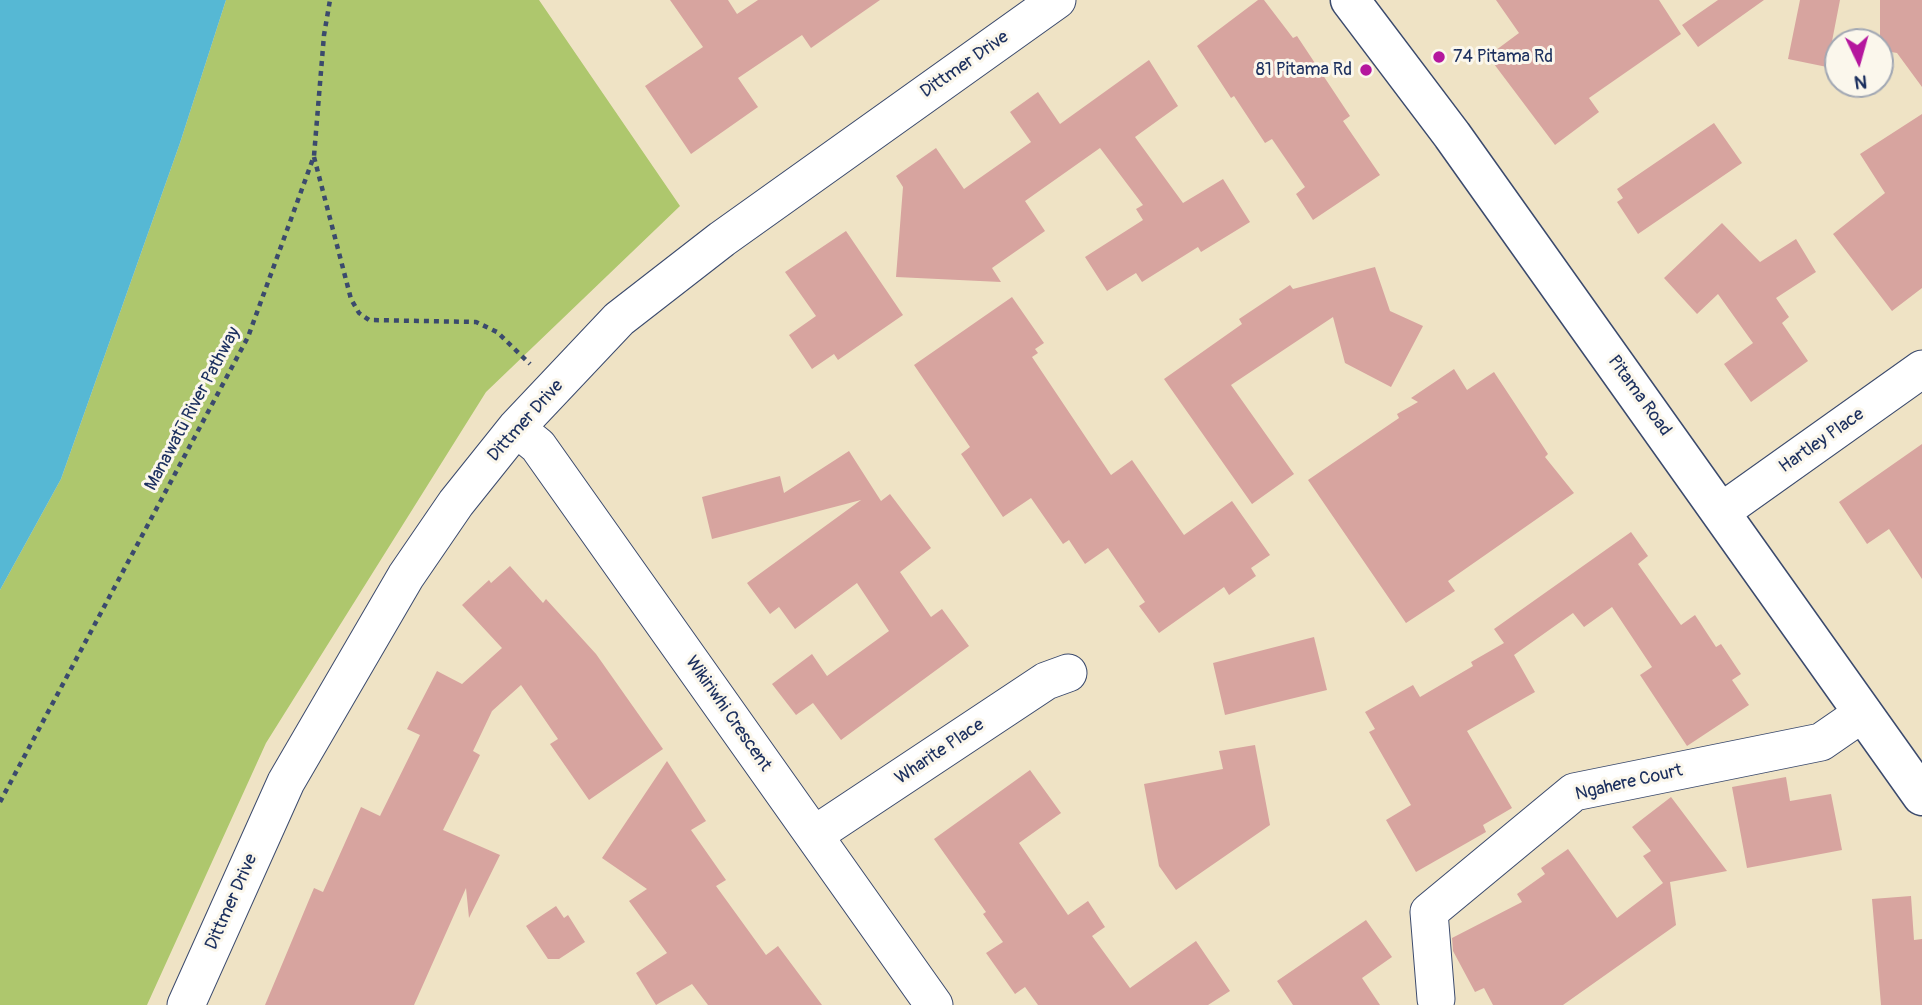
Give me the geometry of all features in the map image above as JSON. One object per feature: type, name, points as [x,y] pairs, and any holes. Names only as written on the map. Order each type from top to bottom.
[{"type":"street","name":"Dittmer Drive","points":[[186,1005],[286,782],[405,576],[456,503],[516,428],[620,319],[722,239],[1057,0]]},
{"type":"street","name":"Pitama Road","points":[[1350,0],[1460,146],[1922,796]]},
{"type":"street","name":"Hartley Place","points":[[1721,512],[1922,369]]},
{"type":"street","name":"Wikiriwhi Crescent","points":[[516,428],[538,446],[934,1005]]},
{"type":"street","name":"Wharite Place","points":[[814,835],[1046,681],[1068,673]]},
{"type":"street","name":"Ngahere Court","points":[[1436,999],[1429,912],[1574,792],[1821,742],[1863,713]]},
{"type":"path","name":"Manawatū River Pathway","points":[[0,803],[248,337],[314,156],[324,35],[331,0]]},
{"type":"path","points":[[314,156],[351,299],[359,313],[369,320],[476,322],[497,332],[555,389]]},
{"type":"green space","points":[[226,0],[539,0],[680,206],[486,392],[266,743],[147,1005],[0,1005],[0,590],[61,479],[180,143]]},
{"type":"water","points":[[0,0],[226,0],[180,143],[61,479],[0,590]]},
{"type":"building","points":[[670,0],[728,0],[737,14],[758,0],[880,0],[811,48],[802,35],[738,78],[758,107],[691,154],[645,86],[703,47]]},
{"type":"building","points":[[1258,0],[1264,0],[1293,38],[1297,36],[1350,116],[1343,121],[1380,175],[1313,220],[1296,194],[1305,187],[1272,139],[1265,143],[1197,46]]},
{"type":"building","points":[[1496,0],[1659,0],[1681,34],[1589,98],[1599,112],[1555,145],[1488,56],[1519,33]]},
{"type":"building","points":[[1718,0],[1764,0],[1698,47],[1682,25]]},
{"type":"building","points":[[1800,0],[1840,0],[1835,28],[1824,28],[1824,66],[1788,59]]},
{"type":"building","points":[[1880,0],[1922,0],[1922,87],[1894,52],[1894,28],[1880,28]]},
{"type":"building","points":[[1149,60],[1178,106],[1135,137],[1183,203],[1223,179],[1250,222],[1201,252],[1198,247],[1142,282],[1136,273],[1107,291],[1085,257],[1143,220],[1136,209],[1143,205],[1100,148],[1025,201],[1045,231],[992,268],[1001,282],[896,277],[903,187],[896,176],[936,148],[964,189],[1031,142],[1010,112],[1038,92],[1060,124]]},
{"type":"building","points":[[1922,114],[1922,288],[1892,311],[1833,234],[1885,193],[1860,154]]},
{"type":"building","points":[[1714,123],[1742,163],[1638,234],[1617,202],[1623,198],[1617,189]]},
{"type":"building","points":[[1722,223],[1760,262],[1796,239],[1816,272],[1776,298],[1789,317],[1782,323],[1808,361],[1751,402],[1724,364],[1753,343],[1718,294],[1697,314],[1664,278]]},
{"type":"building","points":[[846,231],[903,315],[838,360],[834,354],[812,369],[789,335],[816,316],[785,272]]},
{"type":"building","points":[[1375,267],[1390,311],[1423,326],[1391,387],[1345,363],[1333,317],[1231,385],[1294,474],[1252,504],[1164,379],[1242,324],[1239,319],[1290,285],[1293,289]]},
{"type":"building","points":[[1012,297],[1044,343],[1035,349],[1038,353],[1032,357],[1111,475],[1132,460],[1184,535],[1232,501],[1270,555],[1251,568],[1256,576],[1229,595],[1224,587],[1159,633],[1139,606],[1145,602],[1108,548],[1085,564],[1069,540],[1063,544],[1031,498],[1003,517],[961,454],[970,447],[914,365]]},
{"type":"building","points":[[1454,369],[1467,390],[1494,372],[1548,454],[1545,457],[1574,493],[1448,581],[1455,591],[1406,623],[1308,480],[1399,418],[1397,414],[1418,402],[1411,398]]},
{"type":"building","points":[[1922,444],[1922,579],[1889,529],[1867,544],[1839,502]]},
{"type":"building","points":[[849,451],[881,501],[890,494],[931,548],[900,572],[931,617],[942,609],[969,646],[841,740],[813,703],[796,715],[772,684],[812,654],[827,676],[889,631],[857,583],[795,629],[779,607],[770,614],[747,583],[861,500],[712,539],[702,497],[780,476],[784,493]]},
{"type":"building","points":[[1631,532],[1648,556],[1638,564],[1681,625],[1695,615],[1716,647],[1721,644],[1741,674],[1732,680],[1749,705],[1687,746],[1640,675],[1652,667],[1612,607],[1584,627],[1573,613],[1514,655],[1535,692],[1467,731],[1512,808],[1483,825],[1486,832],[1416,872],[1386,820],[1411,805],[1369,732],[1375,729],[1365,712],[1413,685],[1420,697],[1473,666],[1471,662],[1504,643],[1494,629]]},
{"type":"building","points":[[510,566],[543,603],[546,599],[596,654],[663,749],[589,800],[550,744],[558,739],[521,685],[492,711],[473,751],[480,755],[443,830],[500,855],[469,918],[466,888],[414,1005],[265,1005],[314,888],[323,892],[361,807],[380,816],[420,735],[407,729],[437,671],[462,684],[502,648],[462,605],[489,580],[491,583]]},
{"type":"building","points":[[1314,637],[1327,690],[1225,715],[1213,663]]},
{"type":"building","points":[[1255,745],[1270,825],[1176,890],[1159,866],[1144,784],[1223,769],[1219,751]]},
{"type":"building","points":[[667,761],[706,821],[691,830],[726,880],[716,886],[766,955],[778,946],[822,1005],[708,1005],[692,984],[656,1005],[636,973],[667,953],[629,901],[647,889],[602,858]]},
{"type":"building","points":[[1030,770],[1061,813],[1019,843],[1068,915],[1088,901],[1105,927],[1092,936],[1130,988],[1196,941],[1230,991],[1208,1005],[1038,1005],[1025,987],[1015,994],[986,953],[1003,942],[983,914],[986,912],[934,839]]},
{"type":"building","points":[[1786,777],[1790,801],[1831,794],[1842,850],[1747,868],[1732,787]]},
{"type":"building","points":[[1671,797],[1727,871],[1670,882],[1676,925],[1563,1005],[1493,1005],[1484,988],[1475,992],[1453,951],[1452,938],[1522,902],[1517,894],[1545,874],[1541,868],[1568,849],[1617,918],[1663,883],[1643,856],[1651,851],[1632,827]]},
{"type":"building","points":[[1911,896],[1914,940],[1922,939],[1922,1005],[1881,1005],[1872,899]]},
{"type":"building","points":[[556,906],[564,918],[568,915],[585,942],[559,959],[548,959],[526,926]]},
{"type":"building","points":[[1366,920],[1392,957],[1362,978],[1380,1005],[1293,1005],[1277,981]]},
{"type":"place","name":"74 Pitama Rd","points":[[1439,57]]},
{"type":"place","name":"81 Pitama Rd","points":[[1366,70]]}]
